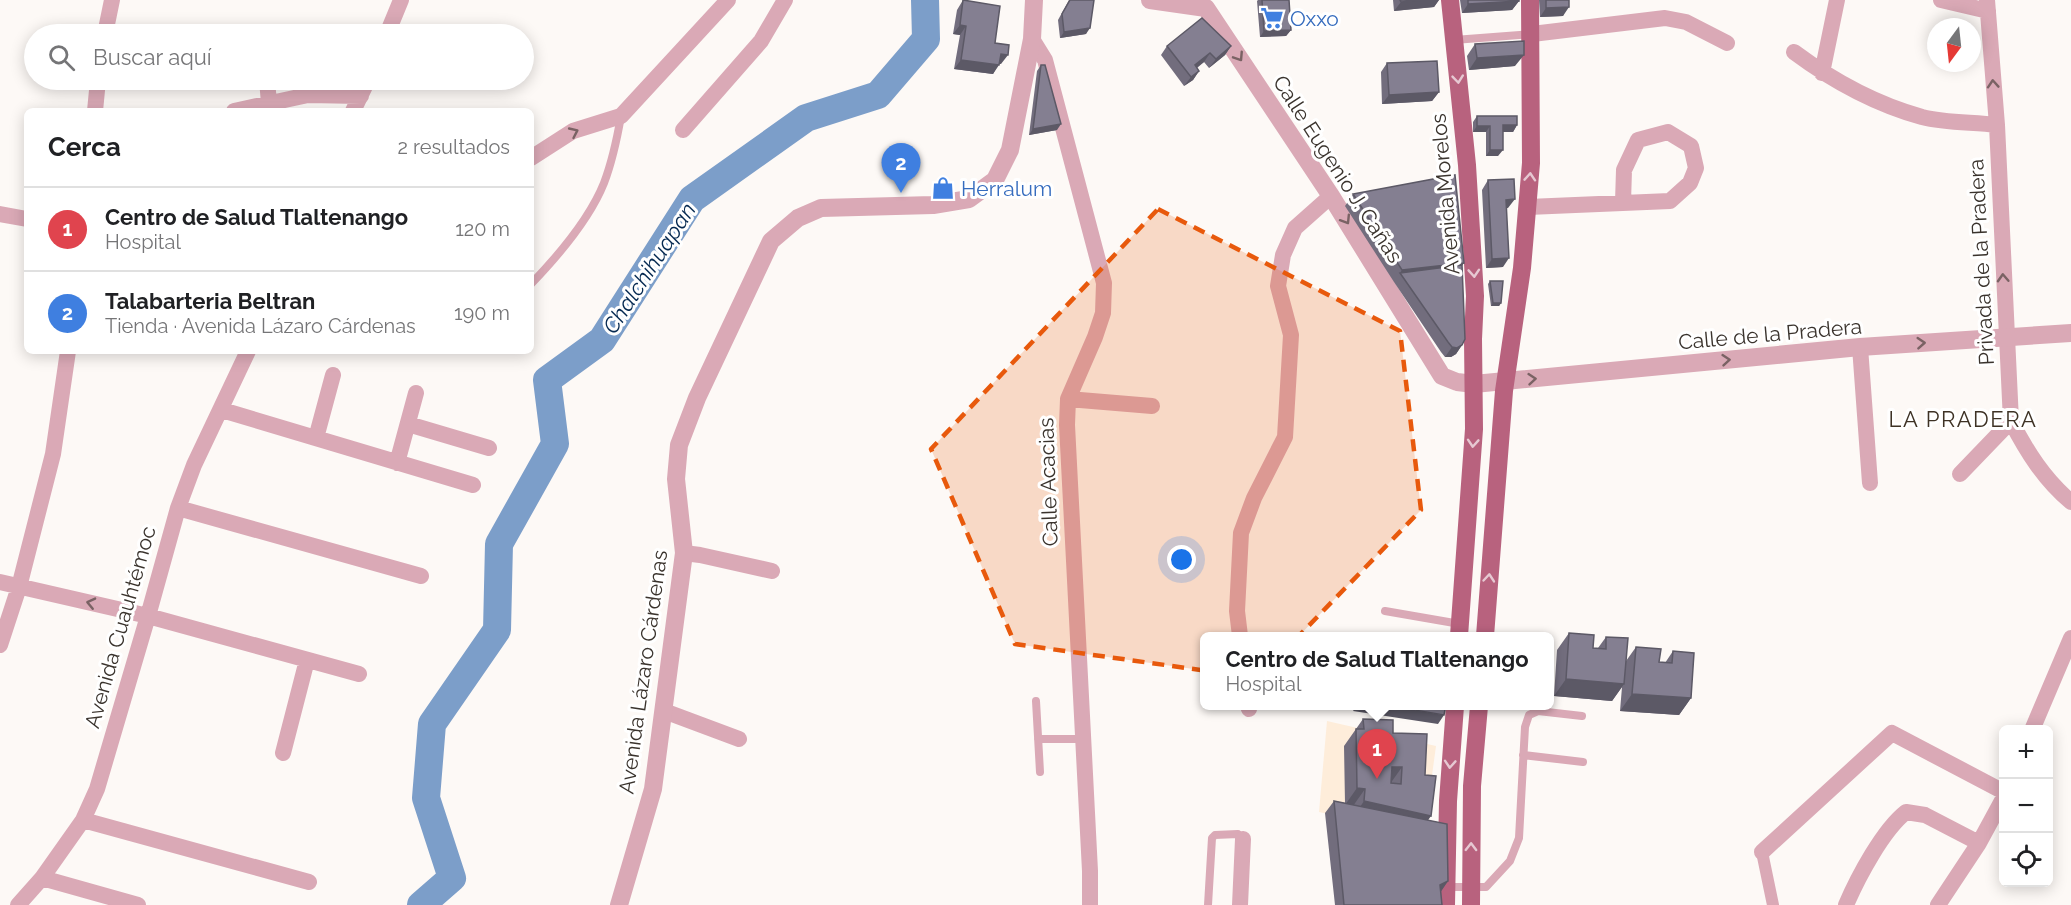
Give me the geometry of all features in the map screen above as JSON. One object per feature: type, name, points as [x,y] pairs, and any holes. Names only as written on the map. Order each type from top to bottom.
[{"type":"main road","name":"Avenida Morelos","points":[[1450,0],[1467,165],[1475,296],[1474,429],[1460,630]]},
{"type":"main road","points":[[1485,632],[1506,381],[1528,207],[1531,163],[1530,0]]},
{"type":"main road","points":[[1446,896],[1448,801],[1455,710]]},
{"type":"main road","points":[[1471,896],[1473,786],[1479,710]]},
{"type":"street","points":[[107,24],[112,0]]},
{"type":"street","points":[[391,24],[401,0]]},
{"type":"street","points":[[534,156],[573,131],[621,116],[728,0]]},
{"type":"street","points":[[683,130],[761,41],[785,0]]},
{"type":"street","name":"Avenida Lázaro Cárdenas","points":[[620,905],[652,789],[664,711],[684,554],[676,479],[679,445],[697,398],[771,242],[798,218],[821,208],[933,205],[969,199],[995,180],[1010,150],[1032,39],[1034,0]]},
{"type":"street","name":"Calle Eugenio J. Cañas","points":[[1150,0],[1212,4],[1442,376],[1457,382],[1474,384]]},
{"type":"street","points":[[1822,73],[1837,0]]},
{"type":"street","points":[[1941,0],[1988,6]]},
{"type":"street","name":"Privada de la Pradera","points":[[1988,6],[2011,421],[2029,455],[2067,494]]},
{"type":"street","points":[[1532,34],[1665,18],[1686,22],[1727,44]]},
{"type":"street","name":"Calle Acacias","points":[[1032,39],[1045,60],[1104,283],[1103,313],[1068,399],[1067,425],[1090,905]]},
{"type":"street","points":[[1794,52],[1822,73],[1872,100],[1924,117],[1996,125]]},
{"type":"street","points":[[95,108],[97,90]]},
{"type":"street","points":[[268,90],[269,103]]},
{"type":"street","points":[[247,108],[308,95],[357,103]]},
{"type":"street","points":[[1528,207],[1670,201],[1690,183],[1696,168],[1691,146],[1668,132],[1638,140],[1624,170],[1623,202]]},
{"type":"street","points":[[1240,632],[1237,611],[1241,534],[1254,498],[1285,437],[1291,335],[1278,286],[1283,255],[1295,228],[1331,196]]},
{"type":"street","points":[[0,214],[24,218]]},
{"type":"street","name":"Calle de la Pradera","points":[[1474,384],[1860,347],[2071,333]]},
{"type":"street","points":[[1860,347],[1870,483]]},
{"type":"street","points":[[0,645],[19,587],[53,454],[68,354]]},
{"type":"street","name":"Avenida Cuauhtémoc","points":[[18,905],[42,878],[83,820],[97,789],[178,508],[194,465],[247,354]]},
{"type":"street","points":[[316,438],[333,375]]},
{"type":"street","points":[[397,463],[416,393]]},
{"type":"street","points":[[1068,399],[1152,406]]},
{"type":"street","points":[[222,410],[473,486]]},
{"type":"street","points":[[1960,474],[2011,421]]},
{"type":"street","points":[[408,424],[489,448]]},
{"type":"street","points":[[178,508],[421,576]]},
{"type":"street","points":[[684,554],[700,555],[772,572]]},
{"type":"street","points":[[0,582],[148,616],[359,674]]},
{"type":"street","points":[[2034,725],[2071,638]]},
{"type":"street","points":[[283,753],[307,660]]},
{"type":"street","points":[[664,711],[739,740]]},
{"type":"street","points":[[1773,905],[1762,852],[1892,733],[1999,789]]},
{"type":"street","points":[[1938,905],[1979,843],[1999,806]]},
{"type":"street","points":[[1846,905],[1855,884],[1896,820],[1906,812],[1925,815],[1979,843]]},
{"type":"street","points":[[83,820],[309,882]]},
{"type":"street","points":[[1240,905],[1243,839]]},
{"type":"street","points":[[42,878],[138,905]]},
{"type":"lane","points":[[1454,40],[1532,34]]},
{"type":"lane","points":[[534,280],[585,219],[603,185],[616,146],[621,116]]},
{"type":"lane","points":[[1385,610],[1460,630]]},
{"type":"lane","points":[[1036,701],[1040,772]]},
{"type":"lane","points":[[1446,896],[1471,896],[1491,884],[1510,861],[1519,838],[1525,727],[1529,716],[1538,711],[1581,716]]},
{"type":"lane","points":[[1038,739],[1083,739]]},
{"type":"lane","points":[[1523,755],[1583,762]]},
{"type":"lane","points":[[1208,905],[1212,838],[1215,835],[1238,834],[1243,839]]},
{"type":"highlighted area","points":[[1158,209],[1400,331],[1421,510],[1258,678],[1015,644],[931,449]]},
{"type":"shaded area","points":[[1327,721],[1436,746],[1424,834],[1319,812]]},
{"type":"building","points":[[963,0],[1000,6],[995,43],[1009,45],[1008,55],[1001,54],[999,65],[961,60],[966,26],[960,25]]},
{"type":"building","points":[[1070,0],[1094,0],[1090,28],[1064,32],[1062,14]]},
{"type":"building","name":"Oxxo","points":[[1262,0],[1289,0],[1291,30],[1264,31]]},
{"type":"building","points":[[1400,0],[1423,0],[1401,2]]},
{"type":"building","points":[[1468,0],[1519,0],[1519,1],[1468,4]]},
{"type":"building","points":[[1546,0],[1569,0],[1569,7],[1546,8]]},
{"type":"building","points":[[1202,18],[1231,46],[1216,59],[1210,53],[1195,65],[1199,71],[1191,77],[1167,46]]},
{"type":"building","points":[[1524,41],[1524,55],[1477,58],[1475,44]]},
{"type":"building","points":[[1437,61],[1439,92],[1389,95],[1387,63]]},
{"type":"building","points":[[1041,65],[1045,65],[1061,124],[1033,129]]},
{"type":"building","points":[[1477,116],[1517,116],[1517,125],[1503,125],[1503,150],[1490,150],[1490,126],[1477,126]]},
{"type":"building","points":[[1455,175],[1464,263],[1402,270],[1353,194]]},
{"type":"building","points":[[1514,179],[1515,199],[1506,200],[1509,258],[1492,259],[1488,180]]},
{"type":"building","points":[[1462,265],[1465,339],[1457,348],[1452,347],[1448,342],[1400,273]]},
{"type":"building","points":[[1490,281],[1503,281],[1501,303],[1493,303]]},
{"type":"building","points":[[1569,633],[1594,635],[1593,648],[1606,649],[1606,637],[1628,638],[1624,684],[1566,679]]},
{"type":"building","points":[[1636,647],[1661,649],[1659,662],[1672,663],[1673,651],[1694,653],[1691,698],[1632,694]]},
{"type":"building","points":[[1414,710],[1445,710],[1444,715]]},
{"type":"building","points":[[1363,719],[1393,720],[1393,733],[1427,734],[1425,775],[1436,776],[1431,816],[1364,801],[1365,789],[1357,788],[1356,729],[1364,729]],"holes":[[[1392,767],[1402,767],[1401,784],[1391,783]]]},
{"type":"building","points":[[1334,801],[1447,824],[1448,881],[1440,885],[1442,905],[1344,905]]},
{"type":"waterway","name":"Chalchihuapan","points":[[421,905],[452,878],[426,798],[432,724],[497,630],[499,544],[555,444],[547,380],[602,340],[692,199],[806,118],[878,95],[926,39],[925,0]]},
{"type":"place","name":"Oxxo","points":[[1272,18]]},
{"type":"place","name":"Herralum","points":[[943,188]]},
{"type":"place","name":"Talabarteria Beltran","points":[[901,193]]},
{"type":"place","name":"Centro de Salud Tlaltenango","points":[[1377,779]]},
{"type":"district","name":"LA PRADERA","points":[[1963,419]]}]
